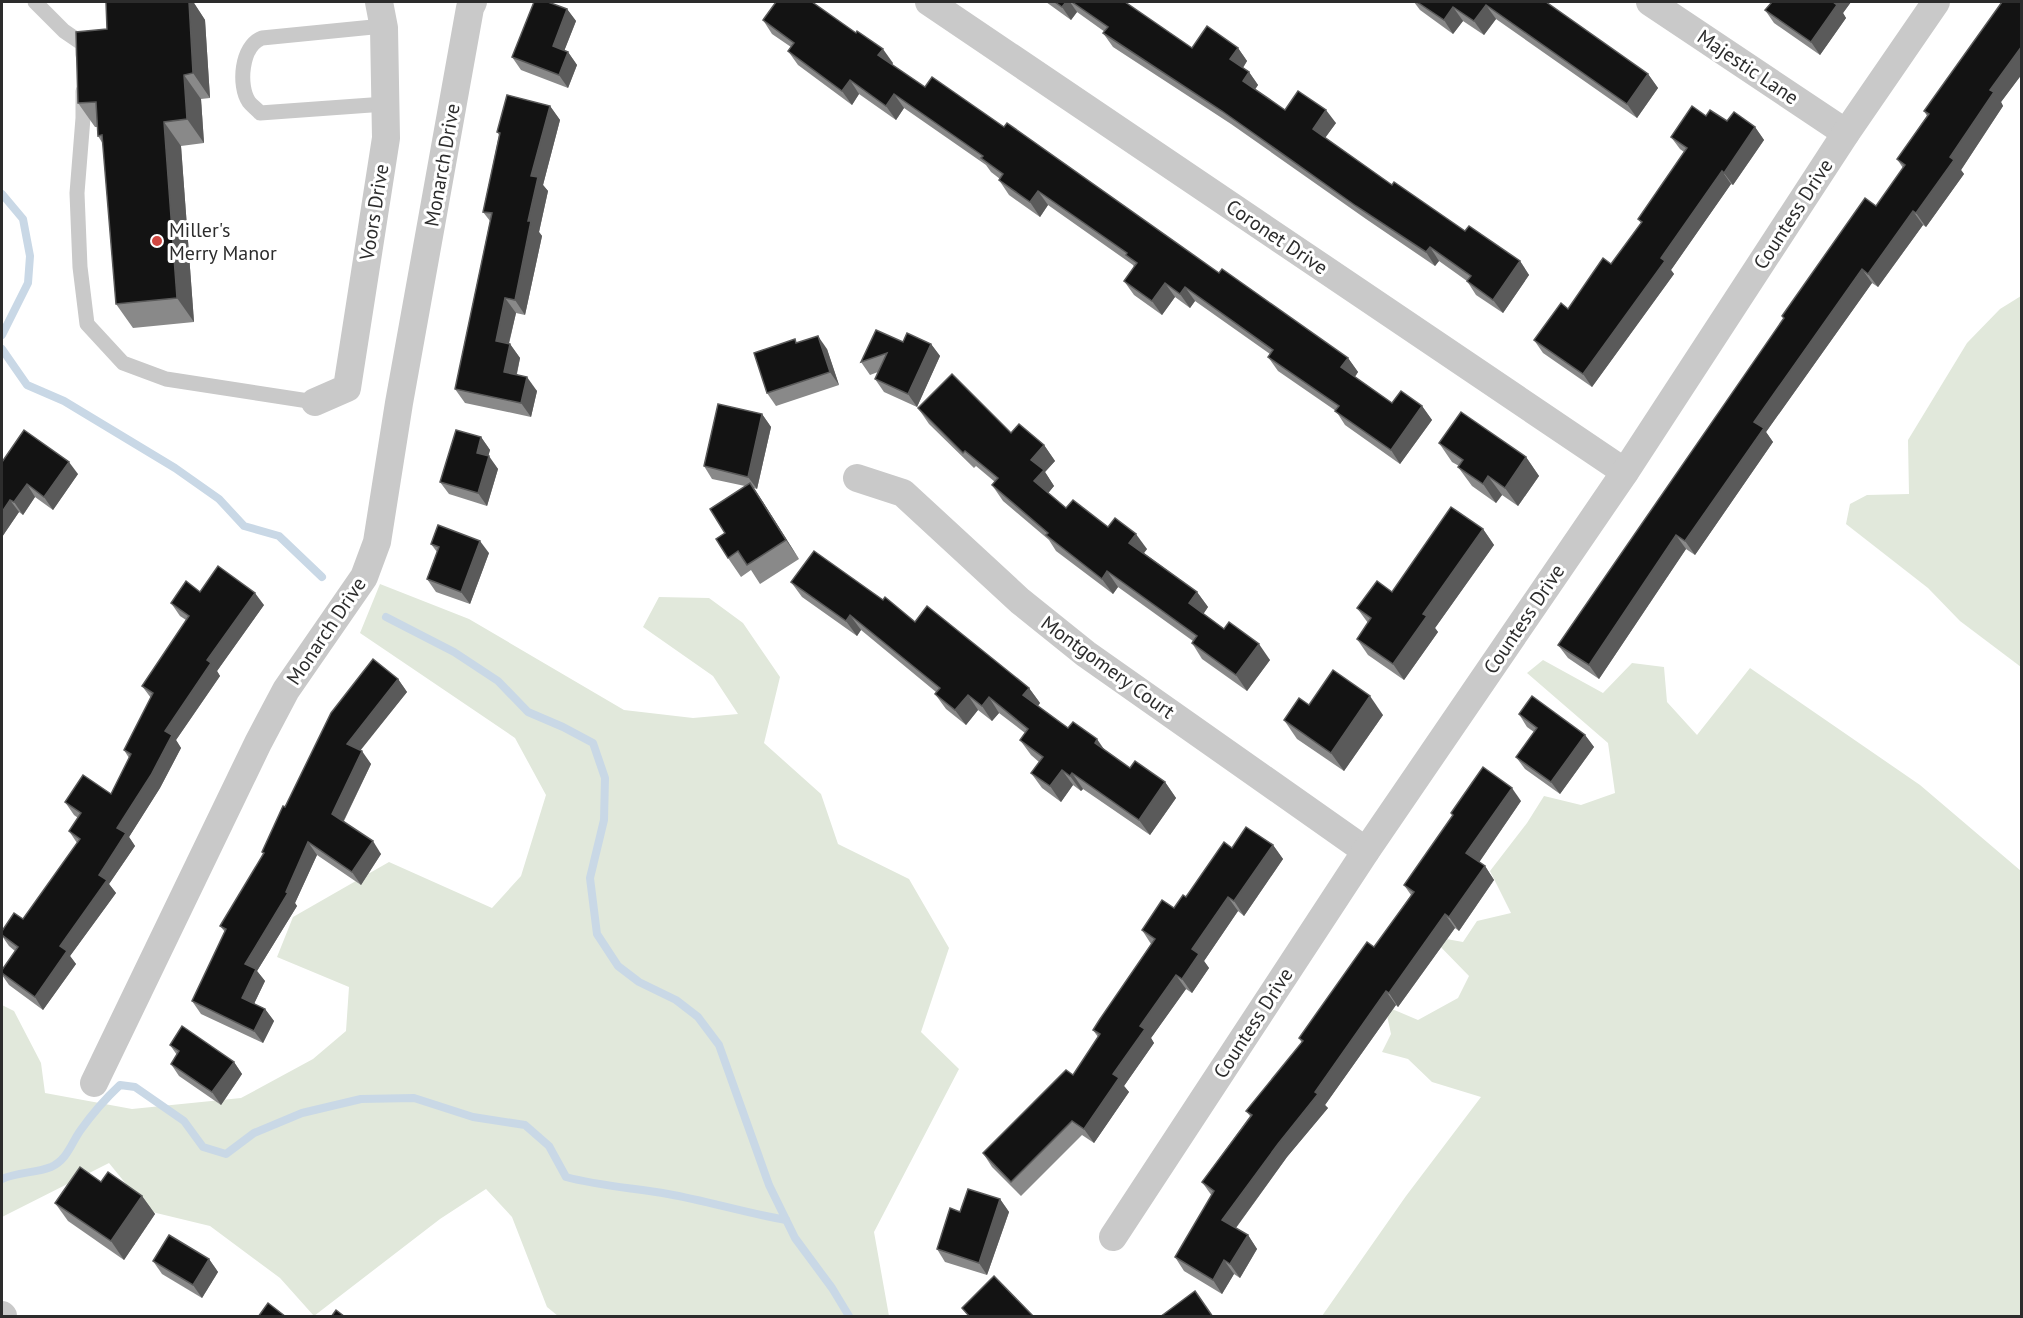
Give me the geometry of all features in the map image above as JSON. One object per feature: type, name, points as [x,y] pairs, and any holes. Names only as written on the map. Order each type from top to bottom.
[{"type":"street","name":"Monarch Drive","points":[[94,1083],[258,743],[286,690],[364,577],[377,542],[399,403],[470,8],[473,2]]},
{"type":"street","name":"Coronet Drive","points":[[929,2],[1625,472]]},
{"type":"street","name":"Majestic Lane","points":[[1650,2],[1846,133]]},
{"type":"street","name":"Countess Drive","points":[[1113,1237],[1366,851],[1625,472],[1846,133],[1936,2]]},
{"type":"street","name":"Voors Drive","points":[[315,402],[346,388],[386,138],[381,14]]},
{"type":"street","name":"Montgomery Court","points":[[857,478],[903,493],[1020,601],[1086,654],[1366,851]]},
{"type":"lane","points":[[35,2],[64,31],[83,44],[83,118],[77,193],[80,267],[87,324],[123,363],[166,380],[315,402]]},
{"type":"lane","points":[[381,14],[255,41],[247,51],[242,75],[248,101],[260,112],[385,104]]},
{"type":"shaded area","points":[[2021,296],[2021,667],[1960,621],[1928,588],[1846,524],[1850,504],[1867,495],[1909,494],[1908,440],[1967,343],[2000,309]]},
{"type":"shaded area","points":[[380,584],[469,619],[624,710],[693,718],[738,714],[713,676],[643,627],[659,597],[709,598],[743,623],[780,677],[764,743],[821,794],[838,844],[909,879],[949,948],[921,1032],[959,1069],[874,1232],[889,1316],[558,1316],[547,1307],[512,1217],[486,1189],[440,1219],[314,1316],[280,1278],[210,1226],[148,1211],[109,1163],[2,1217],[2,1005],[14,1011],[41,1063],[45,1093],[132,1109],[241,1098],[313,1059],[346,1031],[349,987],[277,957],[293,917],[389,862],[492,908],[521,876],[546,795],[515,738],[360,633]]},
{"type":"shaded area","points":[[1543,660],[1603,693],[1632,663],[1664,667],[1667,702],[1697,735],[1750,668],[1920,785],[2021,871],[2021,1316],[1322,1316],[1406,1196],[1481,1097],[1432,1082],[1408,1059],[1382,1052],[1391,1034],[1385,1006],[1418,1020],[1458,998],[1469,976],[1430,936],[1463,942],[1477,921],[1511,913],[1490,871],[1527,823],[1544,796],[1581,805],[1615,793],[1608,743],[1527,673]]},
{"type":"building","name":"Miller's Merry Manor","points":[[106,2],[189,2],[193,73],[184,75],[187,119],[164,122],[177,298],[116,304],[102,135],[98,136],[96,102],[78,103],[76,32],[107,29]]},
{"type":"building","points":[[534,2],[548,2],[567,9],[553,46],[568,52],[559,75],[512,57]]},
{"type":"building","points":[[776,2],[812,2],[883,49],[878,55],[925,87],[932,77],[1004,127],[1007,123],[1219,273],[1222,269],[1348,358],[1341,367],[1392,403],[1401,391],[1422,406],[1391,450],[1335,411],[1339,406],[1268,357],[1273,350],[1185,287],[1180,294],[1165,283],[1152,301],[1124,281],[1137,263],[1126,255],[1127,253],[1038,191],[1030,202],[999,180],[1003,174],[981,158],[983,156],[894,94],[886,106],[850,80],[842,91],[788,51],[794,43],[763,20]]},
{"type":"building","points":[[1055,2],[1066,2],[1062,7]]},
{"type":"building","points":[[1072,2],[1125,2],[1192,48],[1207,26],[1238,48],[1230,59],[1249,72],[1243,81],[1285,110],[1298,91],[1326,110],[1313,129],[1392,185],[1394,182],[1465,231],[1469,226],[1520,261],[1493,300],[1467,281],[1471,276],[1430,247],[1426,252],[1356,206],[1222,111],[1103,33],[1108,27]]},
{"type":"building","points":[[1417,2],[1546,2],[1648,74],[1627,104],[1486,5],[1474,21],[1453,7],[1444,20]]},
{"type":"building","points":[[1772,2],[1833,2],[1837,5],[1811,42],[1765,10]]},
{"type":"building","points":[[2002,2],[2022,2],[2022,46],[1990,90],[1994,92],[1950,157],[1954,160],[1916,213],[1913,211],[1868,274],[1862,269],[1754,422],[1764,428],[1685,541],[1676,535],[1589,665],[1558,645],[1865,198],[1876,206],[1905,165],[1897,159],[1929,114],[1924,111]]},
{"type":"building","points":[[507,95],[550,106],[531,176],[538,177],[515,300],[505,298],[496,341],[510,344],[504,372],[527,377],[521,403],[455,389],[492,213],[483,212],[500,133],[497,132]]},
{"type":"building","points":[[1692,106],[1706,116],[1710,110],[1727,121],[1734,112],[1755,127],[1661,258],[1665,261],[1583,374],[1534,340],[1561,303],[1568,309],[1603,258],[1611,264],[1642,222],[1638,219],[1687,148],[1671,137]]},
{"type":"building","points":[[876,330],[903,342],[907,333],[931,344],[908,394],[875,379],[887,353],[861,362]]},
{"type":"building","points":[[818,336],[830,372],[767,393],[754,353],[795,339],[796,343]]},
{"type":"building","points":[[952,374],[1011,433],[1019,424],[1044,445],[1031,460],[1044,470],[1034,481],[1066,508],[1073,500],[1108,527],[1115,518],[1136,534],[1129,543],[1197,592],[1189,603],[1224,629],[1229,622],[1259,644],[1236,675],[1192,643],[1197,636],[1107,571],[1102,579],[1046,535],[1048,533],[992,485],[998,478],[965,451],[963,453],[918,408]]},
{"type":"building","points":[[718,404],[762,414],[748,477],[704,466]]},
{"type":"building","points":[[1461,412],[1526,457],[1505,488],[1488,476],[1483,484],[1458,467],[1463,460],[1439,443]]},
{"type":"building","points":[[24,430],[69,462],[44,497],[27,484],[14,502],[10,500],[2,512],[2,462]]},
{"type":"building","points":[[456,430],[481,437],[477,453],[489,456],[478,493],[440,482]]},
{"type":"building","points":[[750,483],[786,540],[747,565],[738,551],[728,558],[716,539],[725,533],[710,509]]},
{"type":"building","points":[[1451,507],[1483,529],[1423,614],[1427,616],[1393,664],[1357,639],[1371,618],[1357,608],[1377,581],[1392,592]]},
{"type":"building","points":[[438,525],[480,541],[461,592],[427,579],[439,547],[431,544]]},
{"type":"building","points":[[814,551],[883,600],[885,597],[915,622],[927,606],[1029,688],[1023,695],[1068,728],[1073,722],[1097,739],[1095,743],[1130,768],[1135,761],[1165,782],[1139,820],[1072,773],[1070,776],[1062,770],[1050,786],[1031,773],[1043,757],[1020,740],[1028,729],[989,697],[982,706],[968,695],[955,710],[935,694],[940,688],[850,615],[846,621],[791,582]]},
{"type":"building","points":[[218,566],[255,593],[207,660],[211,663],[165,731],[172,735],[151,775],[117,828],[126,833],[99,875],[107,880],[60,946],[67,951],[35,997],[2,973],[18,947],[2,935],[2,931],[14,913],[23,919],[80,839],[69,831],[81,813],[65,802],[83,775],[111,794],[131,754],[124,750],[153,693],[142,686],[189,616],[171,603],[186,581],[200,592]]},
{"type":"building","points":[[373,659],[398,679],[347,744],[362,751],[332,814],[373,841],[352,872],[308,842],[286,892],[288,893],[245,964],[256,969],[242,998],[265,1009],[254,1031],[192,1001],[226,929],[220,926],[264,853],[262,852],[283,806],[285,807],[331,713]]},
{"type":"building","points":[[1333,670],[1370,696],[1331,753],[1284,720],[1299,698],[1309,705]]},
{"type":"building","points":[[1532,696],[1585,735],[1551,782],[1516,757],[1537,728],[1519,714]]},
{"type":"building","points":[[1483,767],[1512,788],[1466,853],[1485,866],[1449,917],[1445,914],[1389,993],[1386,991],[1315,1092],[1318,1094],[1222,1220],[1248,1235],[1230,1264],[1224,1260],[1213,1280],[1175,1257],[1214,1191],[1202,1182],[1252,1115],[1246,1111],[1303,1041],[1299,1038],[1367,942],[1374,947],[1414,892],[1404,885]]},
{"type":"building","points":[[1246,827],[1273,845],[1234,901],[1228,897],[1192,949],[1199,954],[1182,979],[1176,975],[1140,1026],[1145,1029],[1113,1074],[1119,1078],[1084,1129],[1072,1121],[1011,1182],[983,1153],[1066,1070],[1073,1075],[1100,1034],[1093,1030],[1155,939],[1142,930],[1162,900],[1174,908],[1183,895],[1186,897],[1224,842],[1232,848]]},
{"type":"building","points":[[182,1026],[234,1062],[212,1092],[171,1064],[179,1051],[170,1045]]},
{"type":"building","points":[[80,1167],[101,1182],[108,1172],[142,1196],[111,1241],[55,1203]]},
{"type":"building","points":[[968,1189],[1000,1199],[979,1263],[937,1249],[950,1208],[960,1212]]},
{"type":"building","points":[[169,1235],[209,1259],[193,1285],[153,1261]]},
{"type":"building","points":[[994,1276],[1034,1317],[970,1317],[962,1308]]},
{"type":"building","points":[[1195,1291],[1213,1317],[1160,1317]]},
{"type":"building","points":[[268,1303],[286,1317],[258,1317]]},
{"type":"building","points":[[336,1310],[345,1317],[331,1317]]},
{"type":"waterway","points":[[2,194],[23,219],[30,256],[28,283],[2,335]]},
{"type":"waterway","points":[[2,349],[27,385],[64,401],[175,468],[219,499],[244,526],[279,536],[322,577]]},
{"type":"waterway","points":[[386,617],[454,652],[498,681],[528,712],[593,743],[605,778],[604,820],[590,878],[597,934],[618,966],[639,982],[676,1000],[698,1017],[719,1045],[769,1185],[795,1238],[832,1288],[849,1316]]},
{"type":"waterway","points":[[2,1179],[45,1169],[56,1164],[65,1156],[94,1113],[120,1085],[135,1087],[184,1121],[203,1147],[226,1154],[254,1133],[302,1113],[361,1099],[414,1098],[473,1117],[525,1125],[549,1146],[566,1177],[683,1197],[786,1220]]},
{"type":"place","name":"Miller's Merry Manor","points":[[157,241]]}]
